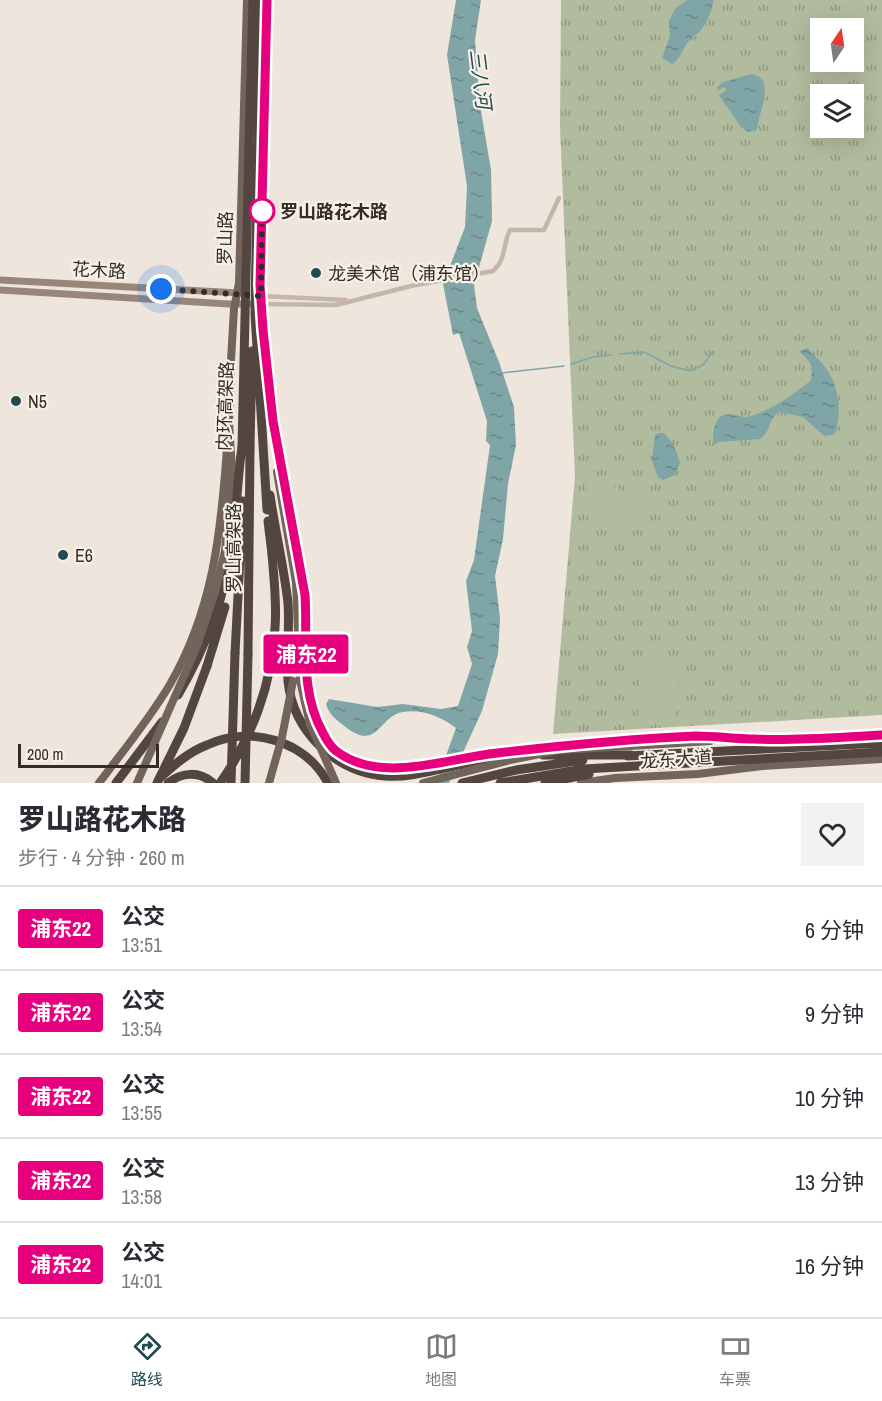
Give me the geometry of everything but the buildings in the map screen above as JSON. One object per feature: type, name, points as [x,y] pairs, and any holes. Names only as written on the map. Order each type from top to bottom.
[{"type":"highway","name":"内环高架路","points":[[116,783],[169,711],[194,666],[211,630],[223,594],[231,556],[246,448],[253,0]]},
{"type":"highway","name":"内环高架路","points":[[220,783],[243,745],[259,708],[270,670],[274,643],[275,598],[255,314],[260,0]]},
{"type":"highway","name":"罗山高架路","points":[[231,783],[243,474],[255,314]]},
{"type":"highway","name":"罗山高架路","points":[[245,783],[248,654],[246,448]]},
{"type":"highway","points":[[263,448],[285,583],[289,622],[290,692],[296,711],[310,735],[327,753],[354,768],[378,775],[537,756],[631,755],[882,743]]},
{"type":"highway","points":[[156,783],[184,728],[207,666],[223,615],[241,532]]},
{"type":"highway","points":[[156,783],[183,758],[209,743],[256,736],[286,744],[300,751],[320,770],[328,783]]},
{"type":"highway","points":[[500,783],[584,769],[882,752]]},
{"type":"highway","points":[[466,782],[548,764],[631,755]]},
{"type":"highway","points":[[545,783],[591,774],[676,763]]},
{"type":"highway","points":[[168,783],[187,774],[204,776],[213,783]]},
{"type":"main road","name":"罗山路","points":[[137,783],[197,646],[216,592],[225,550],[232,470],[229,422],[239,284],[247,0]]},
{"type":"main road","name":"罗山路","points":[[267,0],[261,300],[263,330],[278,481],[296,582],[300,680],[304,703],[315,738],[336,783]]},
{"type":"main road","name":"花木路","points":[[0,280],[237,293],[261,300]]},
{"type":"main road","name":"花木路","points":[[0,290],[238,304],[261,300]]},
{"type":"main road","points":[[238,304],[263,330]]},
{"type":"main road","points":[[273,421],[305,595],[306,681],[316,717],[333,748],[351,761],[382,770],[410,772],[487,754],[600,742],[707,736],[756,739]]},
{"type":"main road","points":[[99,783],[157,705],[187,653],[198,624],[213,574],[219,538],[229,422]]},
{"type":"main road","points":[[268,783],[287,713],[293,681],[298,627]]},
{"type":"main road","name":"龙东大道","points":[[423,783],[510,760],[583,747],[882,735]]},
{"type":"main road","name":"龙东大道","points":[[581,783],[762,766],[882,759]]},
{"type":"street","name":"花木路","points":[[261,300],[322,306],[437,280],[493,271],[502,262],[510,230],[544,230],[559,198]]},
{"type":"green space","points":[[561,0],[882,0],[882,715],[553,734],[575,476],[560,128]]},
{"type":"green space","points":[[587,485],[616,487],[627,495],[647,502],[643,529],[616,524],[615,518],[600,519],[598,506],[587,507]]},
{"type":"green space","points":[[641,664],[679,666],[675,718],[638,716]]},
{"type":"water","points":[[456,0],[481,0],[475,40],[480,105],[491,170],[492,221],[474,285],[477,308],[514,407],[516,445],[508,484],[503,539],[495,576],[500,618],[498,654],[482,711],[449,783],[436,783],[456,728],[431,715],[410,711],[395,715],[377,731],[364,736],[337,721],[326,704],[329,699],[377,707],[403,704],[441,709],[458,706],[472,664],[467,647],[472,631],[466,581],[474,560],[490,445],[486,441],[487,421],[459,333],[453,335],[443,284],[465,227],[467,186],[447,55]]},
{"type":"water","points":[[687,0],[713,0],[708,18],[701,29],[672,64],[662,58],[670,36],[669,21],[675,9]]},
{"type":"water","points":[[752,74],[759,77],[765,89],[757,130],[748,132],[741,127],[719,95],[727,90],[723,87],[718,91],[717,87],[723,82]]},
{"type":"water","points":[[808,348],[827,370],[838,395],[839,413],[836,432],[833,435],[824,436],[803,417],[779,412],[760,439],[719,442],[713,445],[714,427],[723,415],[747,417],[767,410],[811,380],[810,363],[799,351]]},
{"type":"water","points":[[664,433],[670,440],[680,463],[675,475],[663,480],[658,477],[652,461],[655,435]]},
{"type":"waterway","points":[[619,354],[644,352],[671,366],[690,371],[703,365],[713,351]]},
{"type":"waterway","points":[[571,364],[593,357],[611,355]]},
{"type":"waterway","points":[[502,373],[564,366]]},
{"type":"bus line","name":"浦东22","points":[[267,0],[260,285],[263,330],[273,421],[305,595],[308,693],[321,730],[333,748],[351,761],[372,768],[393,771],[426,767],[487,754],[600,742],[698,736],[782,740],[882,735]]},
{"type":"place","name":"罗山路花木路","points":[[262,211]]},
{"type":"place","name":"龙美术馆（浦东馆）","points":[[316,273]]},
{"type":"place","name":"N5","points":[[16,401]]},
{"type":"place","name":"E6","points":[[63,555]]},
{"type":"route","points":[[161,289],[261,296],[262,211]]},
{"type":"water label","name":"三八河","points":[[481,79]]}]
